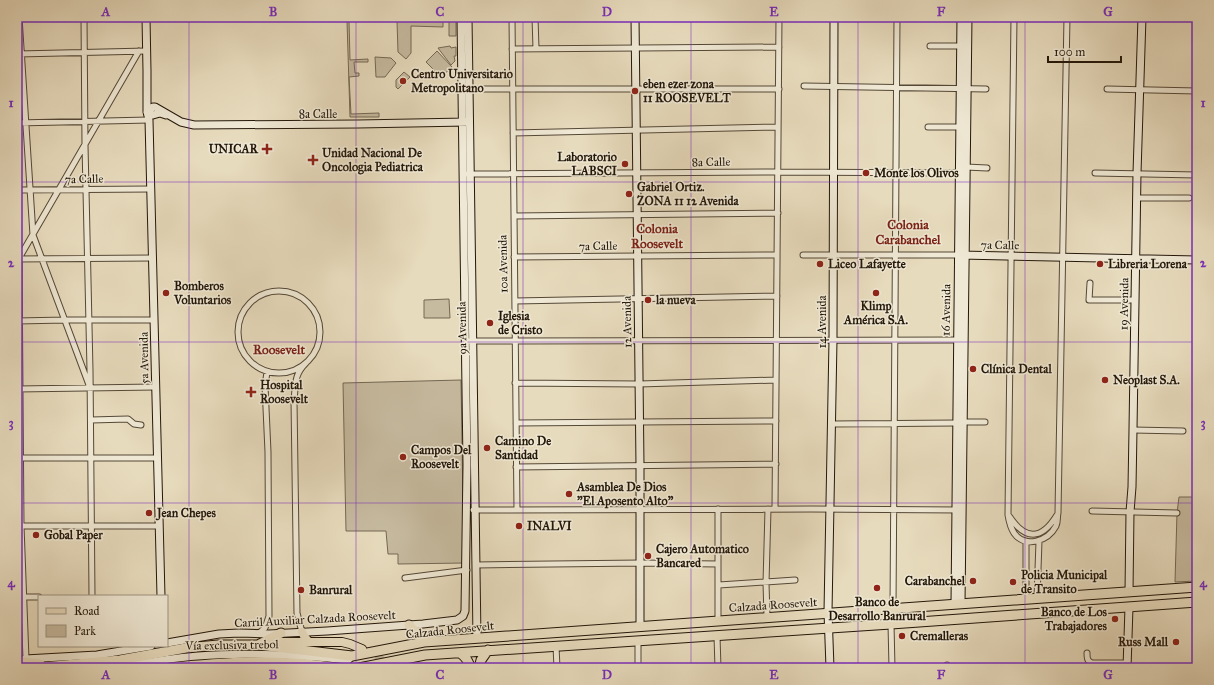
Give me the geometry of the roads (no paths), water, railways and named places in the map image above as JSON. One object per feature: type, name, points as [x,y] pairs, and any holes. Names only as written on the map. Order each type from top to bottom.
[{"type":"highway","name":"Calzada Roosevelt","points":[[32,668],[63,665],[118,664],[186,648],[218,645],[258,645],[352,656],[424,642],[828,612],[1197,587]]},
{"type":"highway","name":"Calzada Roosevelt","points":[[360,668],[425,655],[488,650],[717,636],[1197,602]]},
{"type":"highway","points":[[409,625],[424,642]]},
{"type":"highway","points":[[258,645],[281,633]]},
{"type":"highway","points":[[479,668],[481,660],[488,650]]},
{"type":"highway","points":[[460,653],[465,656],[470,668]]},
{"type":"highway","points":[[20,660],[63,665]]},
{"type":"highway","points":[[166,668],[234,662],[274,665],[304,663],[338,668]]},
{"type":"highway","points":[[89,668],[118,664]]},
{"type":"main road","points":[[302,632],[309,642]]},
{"type":"main road","points":[[258,645],[279,642],[346,643],[362,649]]},
{"type":"street","points":[[19,17],[19,54],[33,234],[90,388]]},
{"type":"street","points":[[84,17],[85,144],[91,420],[90,458],[92,595]]},
{"type":"street","name":"5a Avenida","points":[[146,17],[147,99],[150,116],[152,258],[161,595]]},
{"type":"street","name":"9a Avenida","points":[[462,17],[466,89]]},
{"type":"street","name":"9a Avenida","points":[[468,17],[466,122],[469,341],[475,510],[477,638]]},
{"type":"street","name":"10a Avenida","points":[[512,17],[517,510]]},
{"type":"street","points":[[535,17],[536,49]]},
{"type":"street","name":"12 Avenida","points":[[635,17],[640,423],[640,626]]},
{"type":"street","points":[[775,509],[779,17]]},
{"type":"street","name":"14 Avenida","points":[[829,628],[828,612],[833,340],[834,17]]},
{"type":"street","points":[[893,608],[897,17]]},
{"type":"street","name":"16 Avenida","points":[[959,422],[957,340],[966,167],[960,17]]},
{"type":"street","name":"16 Avenida","points":[[958,604],[962,255],[958,173],[959,127],[968,17]]},
{"type":"street","points":[[1014,17],[1008,515],[1014,534],[1026,541],[1039,541],[1052,533],[1057,524],[1058,513],[1067,17]]},
{"type":"street","name":"19 Avenida","points":[[1129,592],[1137,173],[1141,89],[1142,17]]},
{"type":"street","points":[[930,46],[960,46]]},
{"type":"street","points":[[512,49],[779,47]]},
{"type":"street","points":[[139,51],[18,260],[18,389],[20,444],[19,526],[22,581],[20,597],[20,660],[97,655],[145,647]]},
{"type":"street","points":[[19,54],[147,51]]},
{"type":"street","points":[[804,86],[986,89]]},
{"type":"street","points":[[466,89],[779,90]]},
{"type":"street","points":[[1107,89],[1197,90]]},
{"type":"street","points":[[147,99],[153,107]]},
{"type":"street","name":"5a Avenida","points":[[150,116],[154,111],[153,107]]},
{"type":"street","name":"8a Calle","points":[[153,107],[159,108],[181,122],[194,125],[466,122]]},
{"type":"street","name":"8a Calle","points":[[17,123],[98,121],[150,116],[160,113],[169,115]]},
{"type":"street","points":[[928,126],[959,127]]},
{"type":"street","points":[[513,134],[778,127]]},
{"type":"street","points":[[966,167],[987,168]]},
{"type":"street","name":"8a Calle","points":[[467,174],[778,172],[958,173]]},
{"type":"street","points":[[1095,173],[1197,175]]},
{"type":"street","name":"7a Calle","points":[[17,190],[151,189]]},
{"type":"street","points":[[1137,198],[1189,198]]},
{"type":"street","points":[[514,216],[778,213]]},
{"type":"street","name":"7a Calle","points":[[514,257],[777,255]]},
{"type":"street","name":"7a Calle","points":[[803,255],[962,255],[1197,260]]},
{"type":"street","points":[[18,260],[42,258],[152,258]]},
{"type":"street","points":[[1090,283],[1089,300],[1135,300]]},
{"type":"street","points":[[302,632],[297,614],[294,400],[297,375],[299,370],[306,363],[314,352],[320,340],[320,326],[318,316],[313,308],[306,300],[298,295],[279,290],[269,291],[252,300],[240,316],[238,331],[239,345],[250,362],[267,372],[277,373],[297,369],[306,363]]},
{"type":"street","points":[[514,301],[777,296]]},
{"type":"street","points":[[18,321],[154,320]]},
{"type":"street","points":[[469,341],[957,340]]},
{"type":"street","name":"9a Avenida","points":[[463,616],[466,610],[467,570],[469,341]]},
{"type":"street","points":[[259,633],[265,628],[269,616],[268,452],[265,386],[267,372]]},
{"type":"street","points":[[515,383],[639,384],[776,380]]},
{"type":"street","points":[[18,389],[156,387]]},
{"type":"street","points":[[91,420],[128,419],[134,424],[141,425]]},
{"type":"street","points":[[516,423],[776,421]]},
{"type":"street","points":[[832,424],[985,422]]},
{"type":"street","points":[[1133,430],[1183,431]]},
{"type":"street","points":[[19,458],[157,458]]},
{"type":"street","points":[[516,467],[776,464]]},
{"type":"street","points":[[718,509],[718,621]]},
{"type":"street","points":[[767,617],[766,583],[768,509]]},
{"type":"street","points":[[467,510],[958,510]]},
{"type":"street","points":[[1092,511],[1177,513]]},
{"type":"street","points":[[1008,515],[1016,526],[1025,532],[1034,534],[1043,532],[1051,525],[1058,513]]},
{"type":"street","points":[[19,526],[159,526]]},
{"type":"street","points":[[1026,541],[1026,599]]},
{"type":"street","points":[[1037,598],[1039,541]]},
{"type":"street","points":[[476,565],[641,563],[718,564]]},
{"type":"street","points":[[404,578],[467,570]]},
{"type":"street","points":[[719,585],[795,580]]},
{"type":"street","points":[[20,597],[38,597]]},
{"type":"street","points":[[1087,653],[1088,661],[1092,663],[1127,666],[1129,607]]},
{"type":"street","name":"Carril Auxiliar Calzada Roosevelt","points":[[168,643],[219,634],[281,633],[409,625],[455,620],[463,616]]},
{"type":"street","points":[[891,624],[892,668]]},
{"type":"street","points":[[829,628],[830,668]]},
{"type":"street","points":[[717,636],[718,668]]},
{"type":"street","points":[[638,641],[638,668]]},
{"type":"street","points":[[556,646],[557,668]]},
{"type":"street","name":"Vía exclusiva trebol","points":[[118,664],[197,656],[247,654],[302,656]]},
{"type":"street","name":"Calzada Roosevelt","points":[[302,656],[348,660],[352,656]]},
{"type":"street","name":"Calzada Roosevelt","points":[[302,656],[324,661],[350,664],[360,668]]},
{"type":"street","points":[[216,668],[234,662]]},
{"type":"street","points":[[274,665],[297,668]]},
{"type":"tunnel","points":[[365,651],[396,668]]},
{"type":"place","name":"Centro Universitario Metropolitano","points":[[403,81]]},
{"type":"place","name":"eben ezer zona 11 ROOSEVELT","points":[[635,91]]},
{"type":"place","name":"UNICAR","points":[[267,149]]},
{"type":"place","name":"Unidad Nacional De Oncologia Pediatrica","points":[[313,160]]},
{"type":"place","name":"Laboratorio LABSCI","points":[[625,164]]},
{"type":"place","name":"Monte los Olivos","points":[[866,173]]},
{"type":"place","name":"Gabriel Ortiz. ZONA 11 12 Avenida","points":[[629,194]]},
{"type":"place","name":"Liceo Lafayette","points":[[820,264]]},
{"type":"place","name":"Libreria Lorena","points":[[1100,264]]},
{"type":"place","name":"Bomberos Voluntarios","points":[[166,293]]},
{"type":"place","name":"Klimp América S.A.","points":[[876,293]]},
{"type":"place","name":"la nueva","points":[[648,300]]},
{"type":"place","name":"Iglesia de Cristo","points":[[490,323]]},
{"type":"place","name":"Clínica Dental","points":[[973,369]]},
{"type":"place","name":"Neoplast S.A.","points":[[1105,380]]},
{"type":"place","name":"Hospital Roosevelt","points":[[251,392]]},
{"type":"place","name":"Camino De Santidad","points":[[487,448]]},
{"type":"place","name":"Campos Del Roosevelt","points":[[403,457]]},
{"type":"place","name":"Asamblea De Dios \"El Aposento Alto\"","points":[[569,494]]},
{"type":"place","name":"Jean Chepes","points":[[149,513]]},
{"type":"place","name":"INALVI","points":[[519,526]]},
{"type":"place","name":"Gobal Paper","points":[[36,535]]},
{"type":"place","name":"Cajero Automatico Bancared","points":[[648,556]]},
{"type":"place","name":"Carabanchel","points":[[973,581]]},
{"type":"place","name":"Policia Municipal de Transito","points":[[1013,582]]},
{"type":"place","name":"Banco de Desarrollo Banrural","points":[[877,588]]},
{"type":"place","name":"Banrural","points":[[301,590]]},
{"type":"place","name":"Banco de Los Trabajadores","points":[[1115,619]]},
{"type":"place","name":"Cremalleras","points":[[902,636]]},
{"type":"place","name":"Russ Mall","points":[[1176,642]]},
{"type":"district","name":"Colonia Carabanchel","points":[[908,232]]},
{"type":"district","name":"Colonia Roosevelt","points":[[657,236]]},
{"type":"district","name":"Roosevelt","points":[[279,350]]}]
